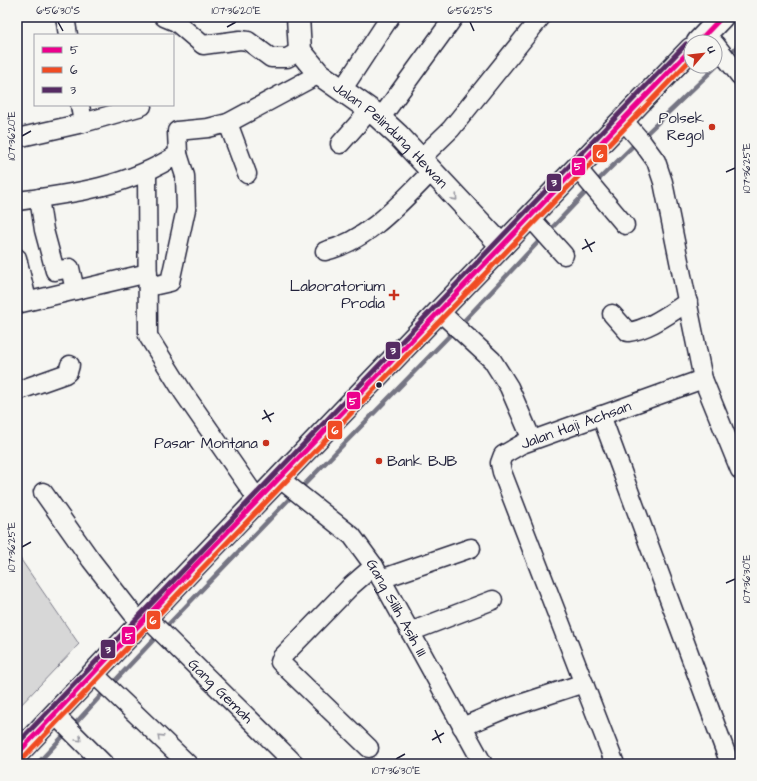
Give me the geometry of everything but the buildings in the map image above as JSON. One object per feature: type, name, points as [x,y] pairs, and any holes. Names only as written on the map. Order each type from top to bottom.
[{"type":"main road","points":[[298,17],[300,51]]},
{"type":"main road","points":[[712,34],[722,17]]},
{"type":"main road","name":"Jalan Pelindung Hewan","points":[[300,51],[319,74],[375,115],[426,165],[502,246]]},
{"type":"main road","points":[[17,754],[143,620],[683,57]]},
{"type":"street","points":[[65,17],[68,34]]},
{"type":"street","points":[[164,17],[176,22],[203,45],[240,40],[248,41],[271,58],[287,58],[300,51]]},
{"type":"street","points":[[342,90],[390,17]]},
{"type":"street","points":[[340,144],[375,115],[454,17]]},
{"type":"street","points":[[325,251],[338,248],[356,240],[386,216],[426,165],[451,129],[541,17]]},
{"type":"street","points":[[723,57],[740,76]]},
{"type":"street","points":[[17,258],[22,302],[75,290],[148,280],[170,282],[186,210],[184,176],[178,154],[178,131],[208,128],[228,123],[319,74]]},
{"type":"street","points":[[80,106],[83,123]]},
{"type":"street","points":[[17,138],[83,123],[142,106]]},
{"type":"street","points":[[623,120],[656,161],[663,182],[703,379],[740,470]]},
{"type":"street","points":[[228,123],[247,174]]},
{"type":"street","points":[[17,201],[95,189],[147,173],[178,154]]},
{"type":"street","points":[[577,168],[625,225]]},
{"type":"street","points":[[147,173],[148,336],[183,392],[258,500]]},
{"type":"street","points":[[39,198],[44,230],[55,271],[70,268],[75,290]]},
{"type":"street","points":[[530,217],[564,255]]},
{"type":"street","points":[[612,314],[628,332],[637,330],[667,316],[688,302]]},
{"type":"street","points":[[439,311],[492,360],[509,387],[532,440]]},
{"type":"street","points":[[17,391],[65,374],[68,372],[70,365]]},
{"type":"street","name":"Jalan Haji Achsan","points":[[615,764],[517,511],[500,463],[503,455],[532,440],[703,379]]},
{"type":"street","points":[[601,415],[730,764]]},
{"type":"street","name":"Gang Silih Asih III","points":[[279,478],[352,536],[378,572],[483,764]]},
{"type":"street","name":"Gang Gemah","points":[[43,492],[91,560],[143,620],[295,764]]},
{"type":"street","points":[[369,748],[280,660],[329,608],[378,572],[470,548]]},
{"type":"street","points":[[410,632],[493,600]]},
{"type":"street","points":[[93,673],[188,764]]},
{"type":"street","points":[[462,727],[505,709],[584,683]]},
{"type":"street","points":[[54,714],[104,764]]},
{"type":"shaded area","points":[[17,554],[79,644],[17,709]]},
{"type":"waterway","points":[[731,53],[740,43]]},
{"type":"waterway","points":[[645,135],[709,74]]},
{"type":"waterway","points":[[595,183],[634,145]]},
{"type":"waterway","points":[[548,232],[588,190]]},
{"type":"waterway","points":[[461,324],[542,238]]},
{"type":"waterway","points":[[300,489],[453,332]]},
{"type":"waterway","points":[[164,629],[292,496]]},
{"type":"waterway","points":[[111,685],[159,634]]},
{"type":"waterway","points":[[72,727],[106,690]]},
{"type":"waterway","points":[[37,764],[67,732]]},
{"type":"transit line","name":"5","points":[[706,34],[722,17]]},
{"type":"transit line","name":"3","points":[[17,744],[683,47]]},
{"type":"transit line","name":"5","points":[[17,754],[190,571],[683,57]]},
{"type":"transit line","name":"6","points":[[22,759],[195,576],[683,67]]},
{"type":"place","name":"Polsek Regol","points":[[712,127]]},
{"type":"place","name":"Laboratorium Prodia","points":[[394,295]]},
{"type":"place","name":"Pasar Montana","points":[[266,443]]},
{"type":"place","name":"Bank BJB","points":[[379,461]]}]
